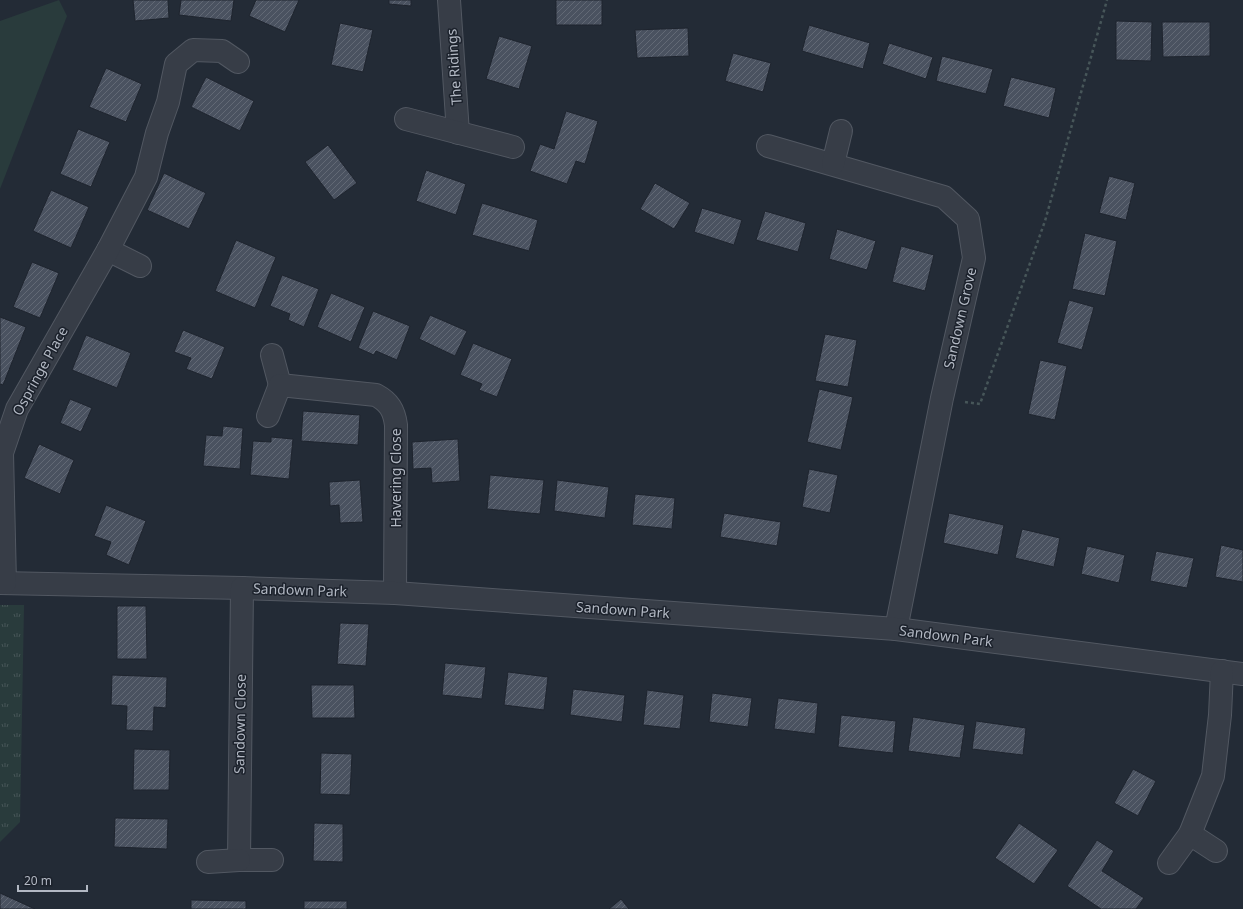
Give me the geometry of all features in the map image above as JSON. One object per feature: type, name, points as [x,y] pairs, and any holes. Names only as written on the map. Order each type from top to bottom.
[{"type":"street","name":"The Ridings","points":[[449,0],[458,133]]},
{"type":"street","name":"Ospringe Place","points":[[2,583],[2,453],[17,409],[108,250],[146,177],[157,133],[168,102],[176,64],[193,50],[222,51],[238,62]]},
{"type":"street","points":[[406,119],[513,148]]},
{"type":"street","points":[[833,164],[841,131]]},
{"type":"street","name":"Sandown Grove","points":[[768,146],[944,197],[968,219],[974,258],[942,398],[896,629]]},
{"type":"street","points":[[108,250],[140,266]]},
{"type":"street","points":[[268,416],[280,385],[272,355]]},
{"type":"street","name":"Havering Close","points":[[280,385],[376,395],[383,399],[392,408],[396,425],[395,593]]},
{"type":"street","name":"Sandown Park","points":[[2,583],[395,593],[896,629],[1243,674]]},
{"type":"street","name":"Sandown Close","points":[[239,860],[242,588]]},
{"type":"street","points":[[1169,863],[1190,834],[1213,776],[1220,715],[1222,671]]},
{"type":"street","points":[[1190,834],[1216,851]]},
{"type":"street","points":[[208,862],[272,860]]},
{"type":"path","points":[[942,398],[980,404],[1045,221],[1107,0]]},
{"type":"green space","points":[[59,0],[67,16],[0,189],[0,21]]},
{"type":"green space","points":[[0,605],[24,605],[20,822],[0,842]]},
{"type":"building","points":[[133,0],[168,0],[169,18],[135,21]]},
{"type":"building","points":[[181,0],[234,0],[231,21],[179,15]]},
{"type":"building","points":[[256,0],[299,0],[285,32],[249,16]]},
{"type":"building","points":[[389,0],[411,0],[411,6],[389,4]]},
{"type":"building","points":[[556,0],[602,0],[602,25],[556,25]]},
{"type":"building","points":[[1116,21],[1152,22],[1151,61],[1116,60]]},
{"type":"building","points":[[1162,22],[1210,22],[1210,56],[1163,57]]},
{"type":"building","points":[[340,23],[373,30],[363,72],[331,65]]},
{"type":"building","points":[[809,25],[870,43],[863,69],[802,51]]},
{"type":"building","points":[[688,28],[689,56],[637,58],[635,30]]},
{"type":"building","points":[[499,36],[532,46],[519,89],[486,79]]},
{"type":"building","points":[[889,43],[933,57],[926,79],[882,64]]},
{"type":"building","points":[[733,53],[771,63],[763,92],[725,81]]},
{"type":"building","points":[[942,56],[993,69],[986,94],[936,81]]},
{"type":"building","points":[[106,68],[142,84],[126,122],[89,107]]},
{"type":"building","points":[[206,77],[254,101],[240,131],[191,107]]},
{"type":"building","points":[[1011,77],[1056,88],[1049,118],[1003,106]]},
{"type":"building","points":[[566,111],[598,121],[585,164],[576,161],[567,184],[530,171],[540,144],[554,149]]},
{"type":"building","points":[[78,129],[110,142],[91,187],[60,174]]},
{"type":"building","points":[[328,145],[357,183],[334,200],[305,162]]},
{"type":"building","points":[[426,170],[466,184],[456,215],[416,201]]},
{"type":"building","points":[[164,173],[206,193],[189,229],[147,210]]},
{"type":"building","points":[[1109,176],[1135,183],[1126,220],[1099,213]]},
{"type":"building","points":[[655,183],[690,203],[674,229],[640,209]]},
{"type":"building","points":[[51,190],[89,207],[71,248],[33,231]]},
{"type":"building","points":[[482,203],[538,220],[529,251],[472,235]]},
{"type":"building","points":[[702,208],[742,220],[734,245],[694,232]]},
{"type":"building","points":[[765,211],[806,223],[798,252],[756,240]]},
{"type":"building","points":[[837,229],[876,241],[867,270],[829,259]]},
{"type":"building","points":[[1085,233],[1117,241],[1105,296],[1072,289]]},
{"type":"building","points":[[236,240],[276,257],[255,308],[215,291]]},
{"type":"building","points":[[901,246],[934,255],[925,291],[892,282]]},
{"type":"building","points":[[32,262],[59,273],[40,318],[13,307]]},
{"type":"building","points":[[282,275],[319,289],[304,327],[288,320],[290,314],[270,306]]},
{"type":"building","points":[[331,293],[365,307],[351,342],[317,327]]},
{"type":"building","points":[[1069,300],[1094,307],[1082,350],[1057,343]]},
{"type":"building","points":[[373,311],[410,326],[397,360],[376,351],[374,355],[358,348]]},
{"type":"building","points":[[430,315],[467,331],[455,356],[419,339]]},
{"type":"building","points":[[0,317],[26,327],[3,385],[0,384]]},
{"type":"building","points":[[183,330],[225,347],[212,379],[186,369],[191,358],[174,352]]},
{"type":"building","points":[[825,334],[857,340],[848,387],[815,381]]},
{"type":"building","points":[[86,335],[131,353],[117,388],[72,370]]},
{"type":"building","points":[[473,343],[512,359],[497,397],[479,390],[482,384],[460,375]]},
{"type":"building","points":[[1040,360],[1067,366],[1055,420],[1028,414]]},
{"type":"building","points":[[819,389],[853,397],[841,450],[807,442]]},
{"type":"building","points":[[70,399],[92,408],[81,432],[60,423]]},
{"type":"building","points":[[303,411],[360,415],[358,445],[301,441]]},
{"type":"building","points":[[223,426],[243,428],[240,469],[203,466],[206,435],[222,436]]},
{"type":"building","points":[[271,437],[293,439],[289,479],[250,475],[253,441],[271,442]]},
{"type":"building","points":[[458,439],[460,481],[432,483],[431,468],[413,469],[412,442]]},
{"type":"building","points":[[39,444],[74,460],[60,494],[24,478]]},
{"type":"building","points":[[809,469],[838,475],[830,513],[802,507]]},
{"type":"building","points":[[490,475],[544,480],[540,514],[487,509]]},
{"type":"building","points":[[360,480],[363,522],[340,523],[339,505],[330,506],[329,482]]},
{"type":"building","points":[[557,480],[609,487],[605,518],[554,511]]},
{"type":"building","points":[[635,494],[675,498],[672,529],[632,525]]},
{"type":"building","points":[[106,505],[146,521],[129,565],[106,555],[111,542],[94,536]]},
{"type":"building","points":[[724,513],[781,522],[777,546],[720,537]]},
{"type":"building","points":[[949,513],[1004,525],[998,555],[943,543]]},
{"type":"building","points":[[1022,529],[1060,538],[1054,567],[1015,558]]},
{"type":"building","points":[[1221,545],[1243,550],[1243,582],[1215,577]]},
{"type":"building","points":[[1087,546],[1125,555],[1119,583],[1081,574]]},
{"type":"building","points":[[1156,551],[1194,558],[1187,588],[1150,581]]},
{"type":"building","points":[[117,606],[146,606],[147,659],[117,659]]},
{"type":"building","points":[[340,623],[369,624],[366,666],[337,664]]},
{"type":"building","points":[[445,663],[486,667],[482,699],[442,695]]},
{"type":"building","points":[[508,672],[548,677],[544,710],[504,705]]},
{"type":"building","points":[[112,675],[167,677],[166,708],[154,707],[153,731],[126,730],[127,706],[111,705]]},
{"type":"building","points":[[311,685],[354,685],[355,718],[312,718]]},
{"type":"building","points":[[573,689],[625,695],[622,722],[570,715]]},
{"type":"building","points":[[647,690],[684,695],[680,729],[643,725]]},
{"type":"building","points":[[712,693],[752,698],[748,727],[709,722]]},
{"type":"building","points":[[778,698],[818,703],[815,734],[774,729]]},
{"type":"building","points":[[841,715],[896,721],[893,753],[838,747]]},
{"type":"building","points":[[913,717],[965,725],[960,758],[908,751]]},
{"type":"building","points":[[976,721],[1026,728],[1023,755],[972,749]]},
{"type":"building","points":[[134,749],[170,750],[169,790],[133,790]]},
{"type":"building","points":[[321,753],[352,754],[350,795],[320,794]]},
{"type":"building","points":[[1133,769],[1156,781],[1138,816],[1114,803]]},
{"type":"building","points":[[115,818],[168,819],[167,849],[114,847]]},
{"type":"building","points":[[314,823],[343,824],[343,862],[313,861]]},
{"type":"building","points":[[1019,823],[1058,850],[1034,884],[995,858]]},
{"type":"building","points":[[1097,840],[1114,851],[1102,871],[1144,898],[1136,909],[1101,909],[1067,886]]},
{"type":"building","points":[[0,893],[35,909],[0,909]]},
{"type":"building","points":[[621,899],[629,909],[609,909]]},
{"type":"building","points":[[191,900],[246,901],[246,909],[191,909]]},
{"type":"building","points":[[304,901],[347,901],[347,909],[304,909]]}]
